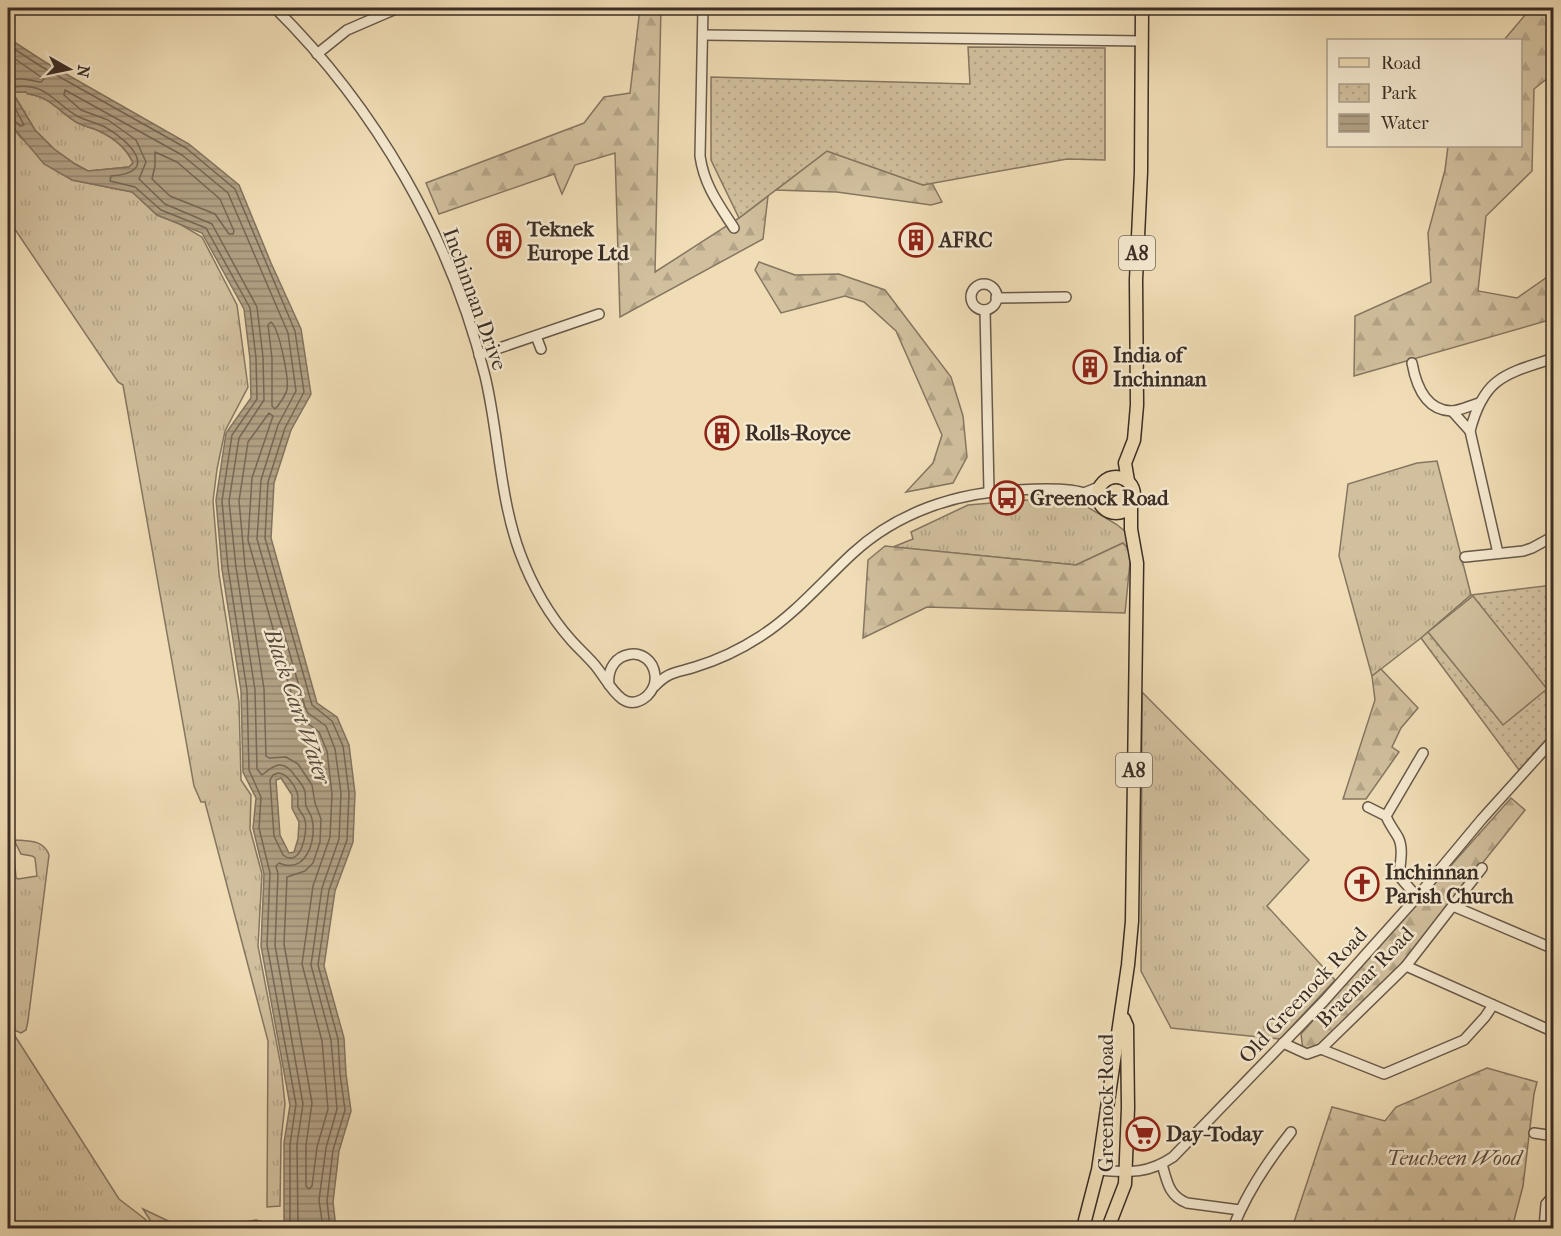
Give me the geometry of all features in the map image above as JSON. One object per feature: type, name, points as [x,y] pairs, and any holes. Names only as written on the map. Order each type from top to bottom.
[{"type":"main road","name":"A8","points":[[1106,482],[1125,464],[1137,426],[1136,280],[1141,172],[1142,8]]},
{"type":"main road","name":"A8","points":[[1125,464],[1128,481],[1134,493],[1131,506]]},
{"type":"main road","points":[[1128,481],[1121,478],[1106,482],[1099,495],[1101,504],[1109,511],[1116,513],[1131,529]]},
{"type":"main road","points":[[1116,513],[1131,506]]},
{"type":"main road","name":"Greenock Road","points":[[1083,1228],[1098,1170],[1122,1012],[1132,921],[1137,563],[1131,529],[1131,506]]},
{"type":"main road","name":"Greenock Road","points":[[1108,1228],[1125,1184],[1126,1172],[1127,1026],[1122,1012]]},
{"type":"main road","points":[[1107,1112],[1128,1110]]},
{"type":"street","name":"Inchinnan Drive","points":[[274,8],[317,54],[360,108],[409,184],[445,258],[479,355],[487,384],[506,500],[520,551],[550,614],[609,685]]},
{"type":"street","points":[[317,54],[347,30],[398,8]]},
{"type":"street","points":[[703,8],[700,156],[702,173],[709,190],[734,228]]},
{"type":"street","points":[[703,35],[1142,41]]},
{"type":"street","points":[[980,285],[988,285],[994,290],[996,298],[993,306],[986,310],[974,306],[971,298],[973,290],[980,285]]},
{"type":"street","points":[[996,298],[1066,297]]},
{"type":"street","points":[[986,310],[989,491]]},
{"type":"street","points":[[479,355],[599,314]]},
{"type":"street","points":[[536,336],[541,349]]},
{"type":"street","points":[[1470,431],[1479,403],[1493,384],[1503,376],[1554,358]]},
{"type":"street","points":[[1412,363],[1415,380],[1426,399],[1434,405],[1452,411],[1470,431],[1498,553]]},
{"type":"street","points":[[1452,411],[1479,403]]},
{"type":"street","points":[[1084,493],[1106,482]]},
{"type":"street","points":[[654,688],[655,672],[647,659],[632,654],[624,655],[614,662],[610,669],[609,685],[613,692],[627,701],[642,699],[654,688],[663,677],[674,671],[693,668],[730,654],[761,636],[790,614],[854,552],[892,525],[935,504],[989,491],[1049,489],[1084,493],[1101,504]]},
{"type":"street","points":[[1465,557],[1532,548],[1554,536]]},
{"type":"street","points":[[592,662],[614,662]]},
{"type":"street","points":[[652,665],[674,671]]},
{"type":"street","name":"Old Greenock Road","points":[[1098,1170],[1143,1172],[1162,1164],[1192,1138],[1324,1001],[1554,739]]},
{"type":"street","points":[[1386,816],[1424,753]]},
{"type":"street","points":[[1368,807],[1386,816],[1401,843],[1399,876],[1417,897]]},
{"type":"street","name":"Braemar Road","points":[[1283,1043],[1307,1054],[1320,1049],[1406,966],[1482,868]]},
{"type":"street","points":[[1453,906],[1554,949]]},
{"type":"street","points":[[1406,966],[1554,1032]]},
{"type":"street","points":[[1320,1049],[1384,1074],[1464,1040],[1493,1005]]},
{"type":"street","points":[[1233,1228],[1240,1210],[1270,1158],[1291,1132]]},
{"type":"street","points":[[1534,1133],[1554,1136]]},
{"type":"street","points":[[1162,1164],[1168,1186],[1173,1196],[1179,1200],[1240,1210]]},
{"type":"street","points":[[1544,1228],[1546,1204],[1554,1195]]},
{"type":"green space","points":[[640,8],[661,8],[655,272],[739,218],[768,196],[763,239],[620,317],[615,153],[575,165],[562,194],[554,174],[439,214],[426,183],[584,123],[604,97],[630,93]]},
{"type":"green space","points":[[1531,8],[1553,8],[1553,74],[1534,89],[1532,171],[1486,216],[1478,291],[1517,298],[1553,273],[1553,319],[1354,376],[1355,316],[1431,282],[1428,233],[1445,170],[1448,147],[1522,147],[1522,39],[1505,39]]},
{"type":"green space","points":[[968,47],[1105,48],[1105,160],[1067,159],[923,185],[827,151],[739,218],[711,160],[711,77],[970,84]]},
{"type":"green space","points":[[16,92],[26,92],[41,97],[76,122],[110,137],[124,149],[133,163],[129,167],[88,171],[75,164],[54,149],[35,130],[14,95]]},
{"type":"green space","points":[[8,121],[21,138],[72,180],[133,192],[157,215],[178,223],[202,237],[237,305],[248,387],[225,431],[213,501],[219,574],[239,702],[241,780],[251,795],[250,829],[262,874],[258,946],[281,1066],[285,1104],[281,1141],[280,1206],[267,1207],[268,1041],[205,802],[201,802],[194,786],[123,385],[118,382],[8,219]]},
{"type":"green space","points":[[827,151],[923,185],[932,183],[942,202],[931,205],[837,192],[776,190]]},
{"type":"green space","points":[[759,262],[795,275],[839,274],[885,290],[951,377],[963,416],[967,457],[953,483],[906,492],[933,463],[942,435],[896,331],[864,302],[845,296],[781,313],[755,270]]},
{"type":"green space","points":[[1437,461],[1471,595],[1372,676],[1339,556],[1348,484],[1417,463]]},
{"type":"green space","points":[[1052,498],[1074,499],[1116,524],[1126,532],[1131,552],[1123,543],[1076,565],[893,547],[913,539],[911,532],[968,505]]},
{"type":"green space","points":[[1123,543],[1131,552],[1125,613],[927,607],[863,638],[868,560],[885,546],[1076,565]]},
{"type":"green space","points":[[1553,585],[1553,732],[1519,770],[1421,638],[1471,595]]},
{"type":"green space","points":[[1473,596],[1547,689],[1503,725],[1428,632]]},
{"type":"green space","points":[[1381,669],[1418,708],[1401,728],[1392,747],[1399,752],[1366,799],[1343,799],[1375,700],[1372,676]]},
{"type":"green space","points":[[1142,692],[1309,860],[1267,906],[1335,980],[1280,1039],[1171,1028],[1141,971]]},
{"type":"green space","points":[[1511,798],[1525,810],[1404,961],[1321,1045],[1303,1050],[1301,1034]]},
{"type":"green space","points":[[16,840],[40,844],[44,846],[49,855],[28,1021],[26,1030],[21,1033],[16,1031],[8,1018],[8,843],[14,855],[16,878],[37,876],[35,858],[21,854]]},
{"type":"green space","points":[[8,1025],[119,1199],[145,1219],[152,1228],[8,1228]]},
{"type":"green space","name":"Teucheen Wood","points":[[1487,1068],[1537,1082],[1523,1186],[1512,1228],[1292,1228],[1332,1107],[1385,1121],[1396,1107]]},
{"type":"green space","points":[[143,1209],[181,1227],[186,1228],[155,1228]]},
{"type":"green space","points":[[256,1220],[263,1222],[268,1228],[209,1228]]},
{"type":"water","name":"Black Cart Water","points":[[8,38],[45,62],[189,144],[239,185],[301,329],[311,394],[291,430],[274,483],[271,538],[317,703],[337,717],[349,745],[355,793],[353,842],[335,891],[324,966],[344,1038],[351,1111],[339,1151],[333,1202],[336,1228],[284,1228],[284,1143],[290,1105],[261,946],[264,874],[253,828],[256,798],[243,772],[241,691],[222,569],[216,500],[226,433],[251,398],[250,359],[244,309],[202,233],[157,215],[132,192],[72,180],[44,164],[8,121]],"holes":[[[16,92],[26,92],[41,97],[76,122],[110,137],[124,149],[133,163],[129,167],[88,171],[75,164],[54,149],[35,130],[14,95]],[[281,778],[292,795],[292,808],[299,822],[298,839],[294,852],[289,853],[280,835],[276,780]]]},
{"type":"place","name":"AFRC","points":[[916,240]]},
{"type":"place","name":"Teknek Europe Ltd","points":[[504,241]]},
{"type":"place","name":"India of Inchinnan","points":[[1090,367]]},
{"type":"place","name":"Rolls-Royce","points":[[722,433]]},
{"type":"place","name":"Greenock Road","points":[[1007,498]]},
{"type":"place","name":"Inchinnan Parish Church","points":[[1362,884]]},
{"type":"place","name":"Day-Today","points":[[1143,1134]]}]
